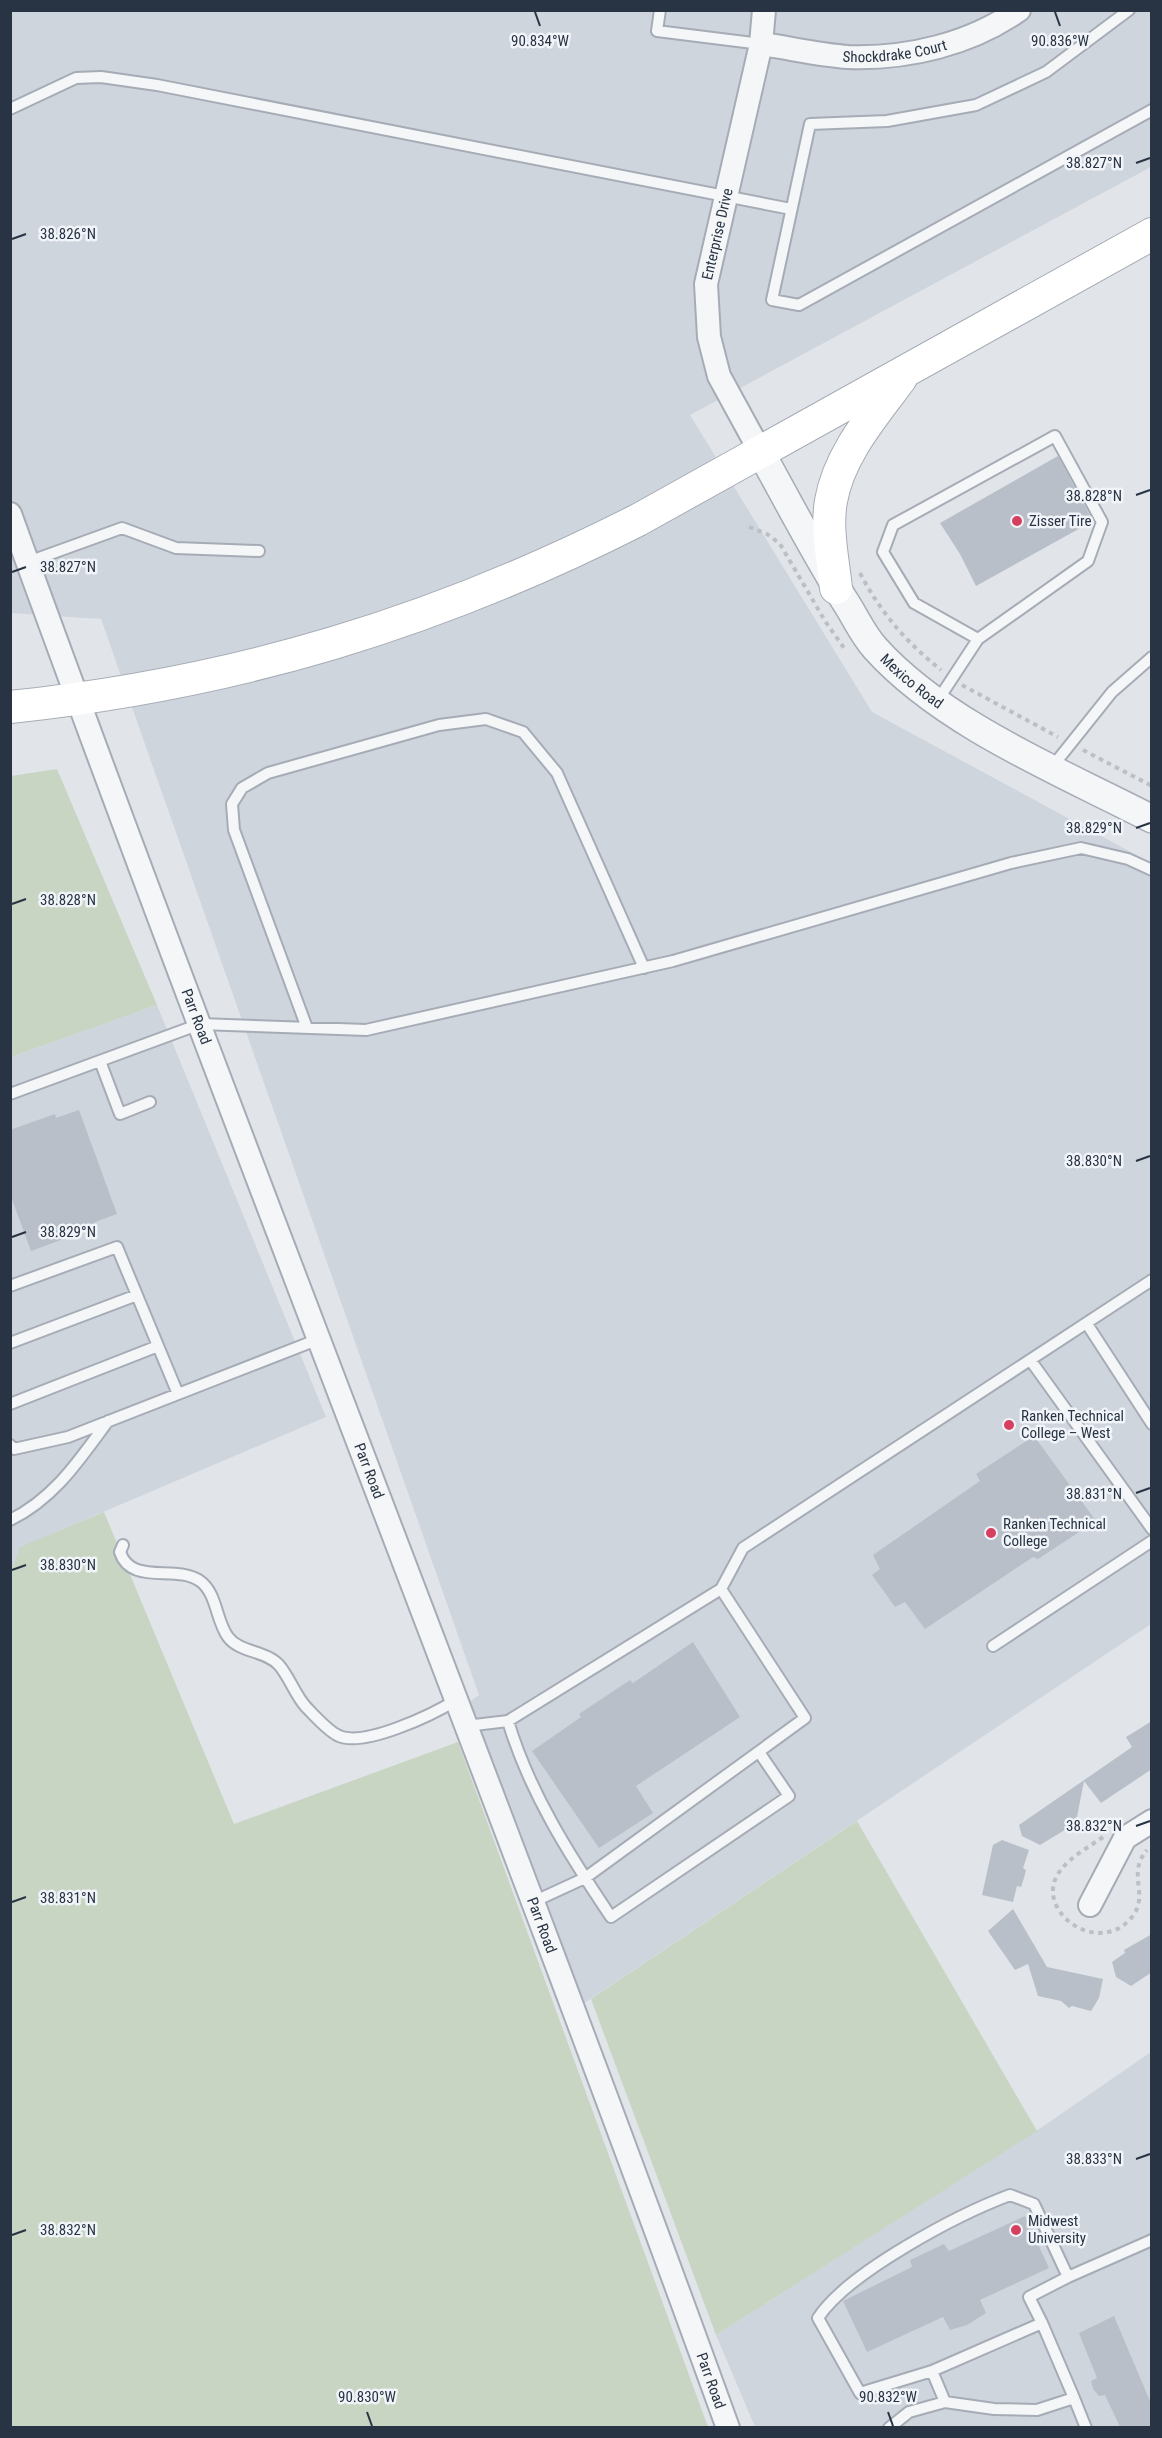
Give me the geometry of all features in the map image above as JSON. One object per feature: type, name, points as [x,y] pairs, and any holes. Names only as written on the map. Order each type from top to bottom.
[{"type":"main road","points":[[10,707],[78,700],[236,671],[325,647],[428,613],[558,561],[638,520],[1152,234]]},
{"type":"main road","points":[[837,588],[829,531],[831,501],[842,465],[905,372]]},
{"type":"street","name":"Enterprise Drive","points":[[760,451],[719,376],[709,337],[706,284],[761,44],[764,10]]},
{"type":"street","name":"Shockdrake Court","points":[[761,44],[848,57],[899,55],[947,45],[992,29],[1019,10]]},
{"type":"street","name":"Mexico Road","points":[[760,451],[837,588],[873,646],[904,678],[936,703],[1152,819]]},
{"type":"street","name":"Parr Road","points":[[10,514],[200,1024],[533,1902],[728,2427]]},
{"type":"street","points":[[1090,1905],[1125,1838],[1152,1821]]},
{"type":"lane","points":[[660,10],[657,32],[761,44]]},
{"type":"lane","points":[[1129,10],[1046,72],[976,105],[887,121],[810,124],[772,300],[799,306],[1152,110]]},
{"type":"lane","points":[[10,109],[76,78],[101,76],[168,87],[791,209]]},
{"type":"lane","points":[[936,703],[978,639],[1088,561],[1102,522],[1055,436],[893,525],[883,552],[914,603],[978,639]]},
{"type":"lane","points":[[28,562],[122,528],[176,548],[259,551]]},
{"type":"lane","points":[[1052,767],[1112,692],[1152,657]]},
{"type":"lane","points":[[307,1028],[234,830],[232,804],[242,788],[268,773],[439,725],[486,719],[523,732],[557,773],[644,968]]},
{"type":"lane","points":[[10,1094],[200,1024],[366,1030],[644,968],[1011,863],[1081,848],[1128,859],[1152,870]]},
{"type":"lane","points":[[100,1061],[120,1114],[150,1102]]},
{"type":"lane","points":[[10,1286],[117,1247],[177,1394]]},
{"type":"lane","points":[[466,1726],[508,1721],[721,1588],[743,1548],[1152,1280]]},
{"type":"lane","points":[[10,1343],[137,1295]]},
{"type":"lane","points":[[1087,1324],[1152,1424]]},
{"type":"lane","points":[[10,1445],[14,1449],[68,1437],[319,1339]]},
{"type":"lane","points":[[10,1404],[158,1346]]},
{"type":"lane","points":[[1031,1360],[1152,1529]]},
{"type":"lane","points":[[10,1520],[59,1487],[109,1421]]},
{"type":"lane","points":[[993,1646],[1152,1541]]},
{"type":"lane","points":[[123,1545],[120,1552],[130,1568],[174,1573],[200,1581],[206,1587],[228,1637],[242,1647],[262,1653],[278,1664],[305,1706],[338,1735],[356,1738],[374,1735],[442,1709],[456,1700]]},
{"type":"lane","points":[[533,1902],[585,1878],[805,1718],[721,1588]]},
{"type":"lane","points":[[508,1721],[517,1752],[544,1808],[611,1917],[789,1796],[759,1752]]},
{"type":"lane","points":[[1042,2323],[932,2370],[860,2393],[818,2318],[828,2303],[907,2248],[980,2206],[1010,2195],[1034,2204],[1068,2277]]},
{"type":"lane","points":[[1086,2427],[1029,2297],[1152,2240]]},
{"type":"lane","points":[[932,2370],[945,2402]]},
{"type":"lane","points":[[889,2427],[909,2412],[945,2402],[994,2409],[1037,2410],[1074,2398]]},
{"type":"shaded area","points":[[10,11],[1151,11],[1151,167],[690,415],[872,712],[1151,863],[1151,1624],[574,2010],[459,1709],[479,1695],[101,619],[11,613]]},
{"type":"shaded area","points":[[157,1005],[326,1417],[21,1547],[11,1571],[11,1057]]},
{"type":"shaded area","name":"Midwest University","points":[[1151,2052],[1151,2427],[755,2427],[716,2335],[1045,2125]]},
{"type":"green space","points":[[57,769],[157,1005],[11,1057],[11,776]]},
{"type":"green space","points":[[104,1512],[234,1824],[458,1742],[708,2427],[11,2428],[11,1571],[20,1547]]},
{"type":"green space","points":[[857,1821],[1037,2131],[716,2335],[591,1999]]},
{"type":"building","name":"Zisser Tire","points":[[1058,456],[1093,521],[976,586],[960,554],[940,523]]},
{"type":"building","points":[[79,1110],[117,1214],[95,1222],[96,1227],[31,1251],[10,1194],[10,1130],[55,1114],[56,1118]]},
{"type":"building","name":"Ranken Technical College","points":[[1034,1436],[1096,1521],[1038,1559],[1033,1557],[925,1629],[905,1602],[895,1607],[872,1575],[880,1569],[873,1555],[980,1481],[976,1474]]},
{"type":"building","points":[[693,1642],[740,1717],[636,1786],[653,1813],[599,1848],[532,1751],[581,1717],[579,1714],[630,1680],[633,1683]]},
{"type":"building","points":[[1152,1721],[1152,1769],[1101,1803],[1084,1781],[1077,1817],[1069,1823],[1068,1828],[1040,1845],[1022,1836],[1019,1825],[1132,1747],[1126,1737]]},
{"type":"building","points":[[1002,1840],[1029,1850],[1023,1868],[1026,1870],[1024,1878],[1021,1887],[1017,1886],[1013,1902],[982,1895],[993,1845]]},
{"type":"building","points":[[1013,1909],[1047,1967],[1103,1979],[1099,1998],[1091,2011],[1072,2006],[1069,2008],[1061,2001],[1038,1996],[1028,1964],[1015,1970],[988,1931]]},
{"type":"building","points":[[1152,1934],[1152,1972],[1131,1986],[1116,1977],[1112,1962],[1125,1953],[1124,1950]]},
{"type":"building","points":[[1025,2216],[1049,2268],[980,2300],[986,2313],[967,2325],[950,2330],[943,2317],[867,2352],[843,2301],[912,2267],[910,2260],[944,2244],[949,2251]]},
{"type":"building","points":[[1114,2316],[1152,2406],[1152,2427],[1120,2427],[1105,2395],[1099,2396],[1093,2389],[1091,2381],[1097,2378],[1079,2333]]},
{"type":"place","name":"Zisser Tire","points":[[1017,521]]},
{"type":"place","name":"Ranken Technical College – West","points":[[1009,1425]]},
{"type":"place","name":"Ranken Technical College","points":[[991,1533]]},
{"type":"place","name":"Midwest University","points":[[1016,2230]]}]
